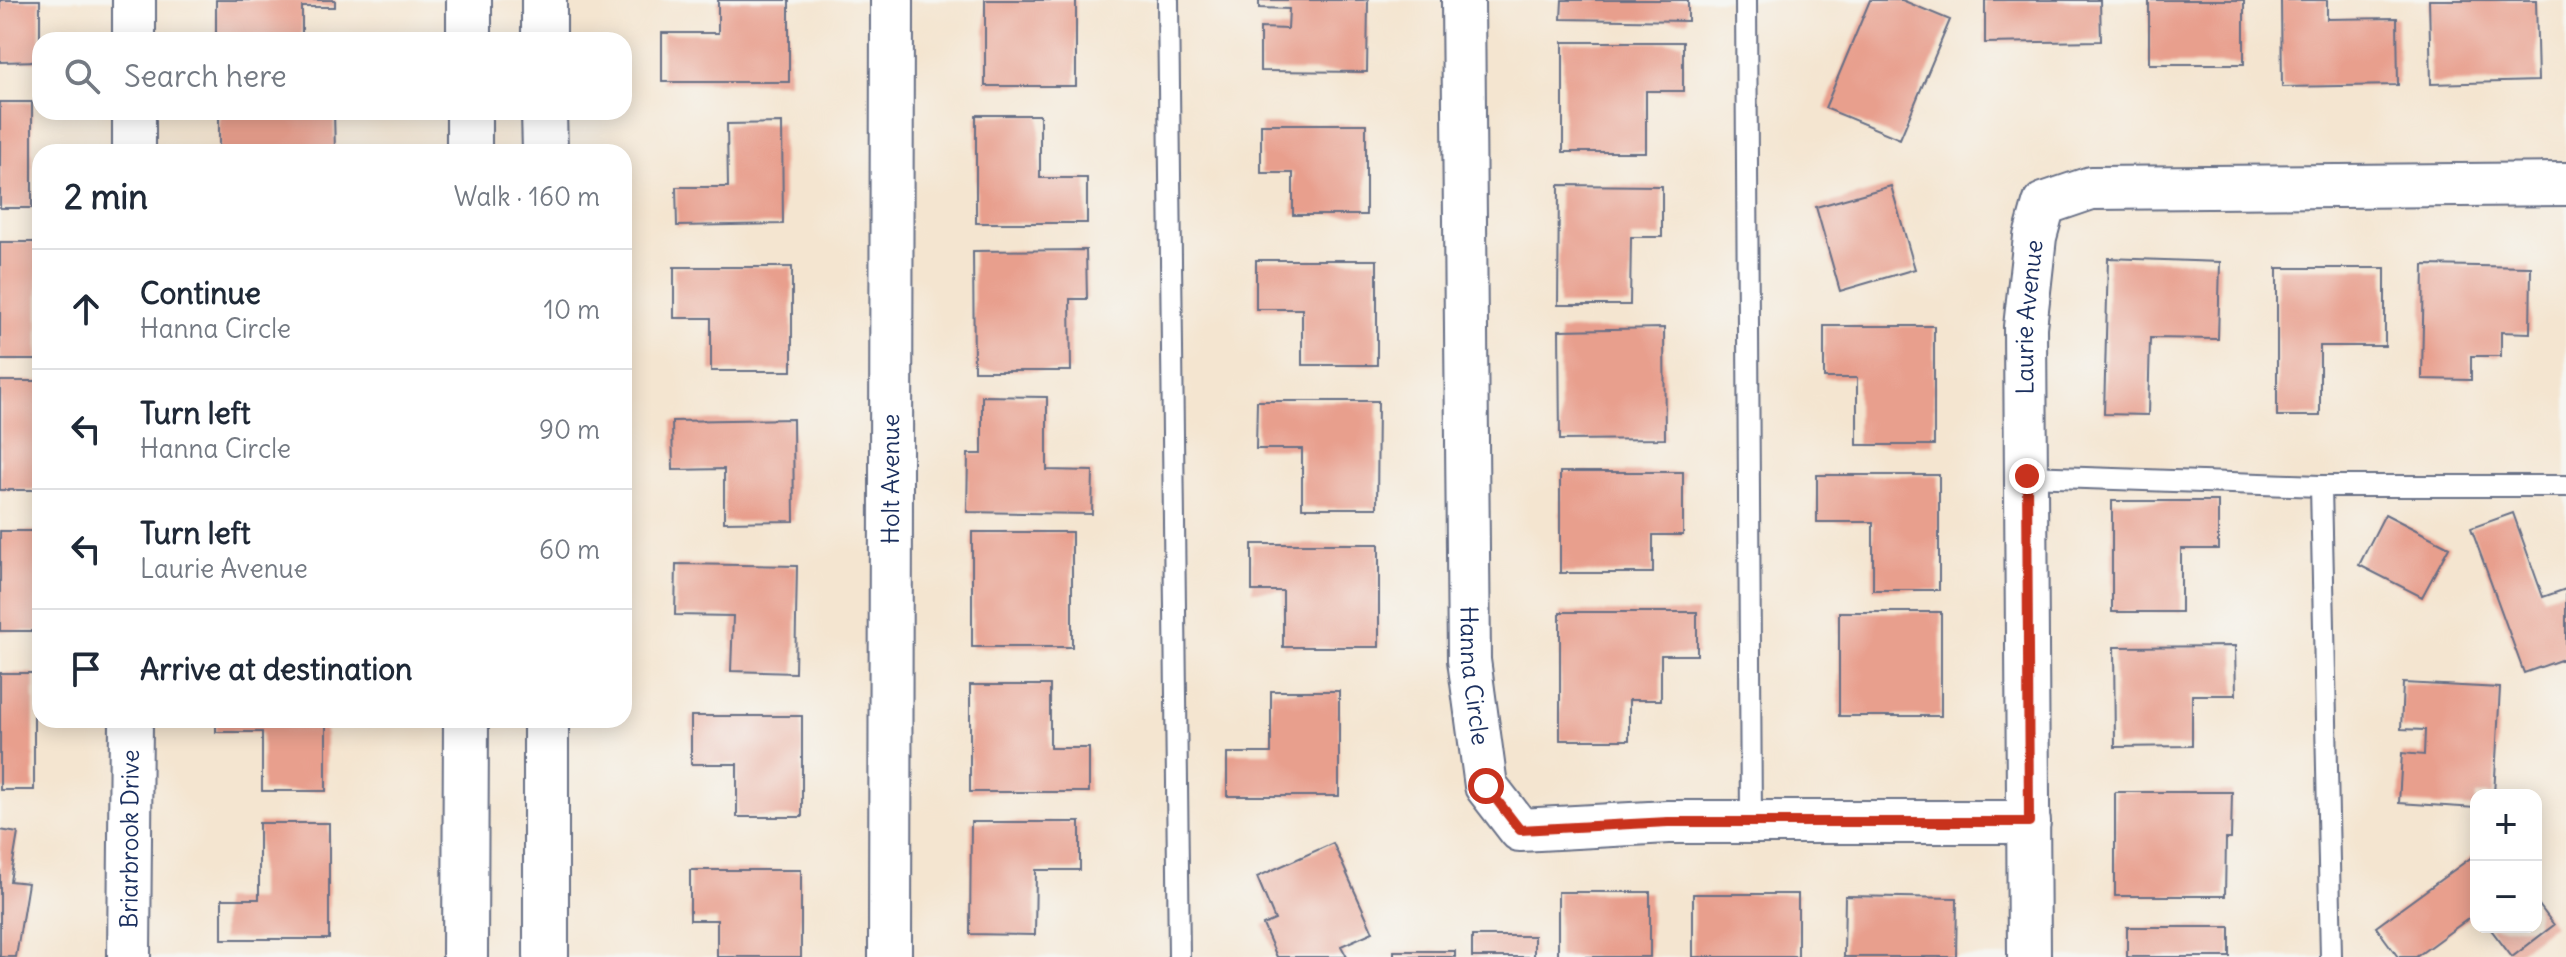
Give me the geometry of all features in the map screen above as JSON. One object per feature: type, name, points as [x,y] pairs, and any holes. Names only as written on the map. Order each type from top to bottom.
[{"type":"main road","points":[[469,0],[469,32]]},
{"type":"main road","points":[[544,0],[544,32]]},
{"type":"main road","points":[[469,120],[469,144]]},
{"type":"main road","points":[[544,120],[545,144]]},
{"type":"main road","points":[[465,957],[466,728]]},
{"type":"main road","points":[[546,728],[546,957]]},
{"type":"street","points":[[134,0],[134,32]]},
{"type":"street","name":"Holt Avenue","points":[[890,957],[892,0]]},
{"type":"street","name":"Hanna Circle","points":[[1463,0],[1469,660],[1486,786],[1520,830],[1668,822],[2029,822]]},
{"type":"street","points":[[134,120],[134,144]]},
{"type":"street","name":"Laurie Avenue","points":[[2029,957],[2025,327],[2035,237],[2044,204],[2091,188],[2566,184]]},
{"type":"street","name":"Briarbrook Drive","points":[[129,957],[131,728]]},
{"type":"lane","points":[[1168,0],[1179,957]]},
{"type":"lane","points":[[1746,0],[1751,822]]},
{"type":"lane","points":[[2027,476],[2321,486],[2566,486]]},
{"type":"lane","points":[[2321,486],[2331,957]]},
{"type":"building","points":[[0,0],[40,0],[40,32],[32,32],[32,61],[0,62]]},
{"type":"building","points":[[216,0],[335,0],[335,7],[302,7],[302,32],[216,32]]},
{"type":"building","points":[[718,0],[789,0],[789,82],[662,82],[662,33],[718,33]]},
{"type":"building","points":[[985,0],[1076,0],[1076,86],[985,86]]},
{"type":"building","points":[[1259,0],[1368,0],[1367,72],[1260,71],[1260,28],[1288,29],[1289,9],[1259,8]]},
{"type":"building","points":[[1562,0],[1688,0],[1688,21],[1561,19]]},
{"type":"building","points":[[1870,0],[1902,0],[1950,20],[1900,139],[1825,108]]},
{"type":"building","points":[[1985,0],[2100,0],[2101,41],[1985,43]]},
{"type":"building","points":[[2149,0],[2244,0],[2244,64],[2149,64]]},
{"type":"building","points":[[2281,0],[2327,0],[2327,19],[2397,18],[2398,85],[2282,87]]},
{"type":"building","points":[[2429,0],[2536,0],[2538,81],[2431,84]]},
{"type":"building","points":[[1563,42],[1683,42],[1683,91],[1646,91],[1646,152],[1563,152]]},
{"type":"building","points":[[0,102],[32,102],[32,208],[0,208]]},
{"type":"building","points":[[976,115],[1040,115],[1040,178],[1087,178],[1087,223],[976,223]]},
{"type":"building","points":[[219,120],[334,120],[335,144],[219,144]]},
{"type":"building","points":[[782,123],[783,224],[677,226],[676,187],[728,187],[727,124]]},
{"type":"building","points":[[1261,124],[1366,124],[1366,215],[1293,215],[1293,173],[1261,173]]},
{"type":"building","points":[[1559,185],[1662,186],[1662,237],[1631,237],[1630,305],[1558,305]]},
{"type":"building","points":[[1891,186],[1915,269],[1840,291],[1816,207]]},
{"type":"building","points":[[0,242],[32,242],[32,360],[0,360]]},
{"type":"building","points":[[1086,250],[1087,299],[1070,299],[1071,371],[974,371],[973,251]]},
{"type":"building","points":[[2108,258],[2220,262],[2218,339],[2150,338],[2148,415],[2104,414]]},
{"type":"building","points":[[1256,260],[1377,260],[1377,365],[1302,365],[1302,309],[1256,309]]},
{"type":"building","points":[[2424,265],[2531,267],[2530,333],[2501,332],[2501,356],[2471,356],[2471,380],[2422,379]]},
{"type":"building","points":[[674,267],[792,267],[792,371],[711,371],[711,318],[674,318]]},
{"type":"building","points":[[2277,268],[2385,268],[2385,346],[2320,346],[2320,416],[2277,416]]},
{"type":"building","points":[[1824,326],[1934,326],[1934,445],[1857,445],[1857,378],[1824,378]]},
{"type":"building","points":[[1664,328],[1665,439],[1560,440],[1559,330]]},
{"type":"building","points":[[0,381],[32,381],[32,490],[0,490]]},
{"type":"building","points":[[982,396],[1047,397],[1047,470],[1093,471],[1092,514],[967,512],[968,454],[982,454]]},
{"type":"building","points":[[1257,401],[1378,401],[1377,508],[1302,508],[1302,449],[1256,449]]},
{"type":"building","points":[[793,419],[794,521],[724,522],[724,469],[673,470],[672,421]]},
{"type":"building","points":[[1560,472],[1683,472],[1683,535],[1653,535],[1653,573],[1560,573]]},
{"type":"building","points":[[1817,475],[1939,475],[1939,590],[1873,590],[1873,522],[1817,522]]},
{"type":"building","points":[[2112,501],[2218,501],[2218,549],[2181,549],[2181,612],[2112,612]]},
{"type":"building","points":[[2513,513],[2543,597],[2566,589],[2566,658],[2524,673],[2471,528]]},
{"type":"building","points":[[2385,514],[2449,547],[2422,597],[2359,565]]},
{"type":"building","points":[[0,531],[32,531],[32,631],[0,631]]},
{"type":"building","points":[[972,532],[1072,532],[1072,647],[972,647]]},
{"type":"building","points":[[1252,544],[1379,544],[1379,647],[1283,647],[1283,591],[1252,591]]},
{"type":"building","points":[[676,564],[797,566],[795,673],[731,671],[733,616],[675,615]]},
{"type":"building","points":[[1560,612],[1697,612],[1697,655],[1661,655],[1661,700],[1629,700],[1629,740],[1560,740]]},
{"type":"building","points":[[1839,612],[1941,612],[1941,716],[1839,716]]},
{"type":"building","points":[[2235,646],[2236,695],[2192,695],[2192,746],[2115,747],[2114,647]]},
{"type":"building","points":[[0,673],[32,673],[34,790],[0,790]]},
{"type":"building","points":[[2403,683],[2500,688],[2494,789],[2470,789],[2470,808],[2399,803],[2402,753],[2424,755],[2425,730],[2401,729]]},
{"type":"building","points":[[970,685],[1050,685],[1050,748],[1089,748],[1089,792],[970,792]]},
{"type":"building","points":[[1271,691],[1339,691],[1339,796],[1227,796],[1227,753],[1271,753]]},
{"type":"building","points":[[691,716],[802,716],[802,817],[737,817],[737,764],[691,764]]},
{"type":"building","points":[[216,728],[326,728],[326,791],[262,791],[262,732],[216,732]]},
{"type":"building","points":[[2115,792],[2232,792],[2231,839],[2226,839],[2225,896],[2115,896]]},
{"type":"building","points":[[971,822],[1080,822],[1080,870],[1036,870],[1035,935],[970,934]]},
{"type":"building","points":[[259,823],[329,823],[329,939],[222,939],[222,899],[259,899]]},
{"type":"building","points":[[0,830],[18,833],[10,881],[28,883],[16,957],[0,957]]},
{"type":"building","points":[[1333,843],[1373,932],[1341,946],[1347,957],[1277,957],[1263,925],[1275,920],[1257,877]]},
{"type":"building","points":[[2470,858],[2470,917],[2416,957],[2398,957],[2376,927]]},
{"type":"building","points":[[690,870],[801,870],[801,957],[717,957],[717,920],[690,920]]},
{"type":"building","points":[[1558,892],[1650,892],[1650,957],[1558,957]]},
{"type":"building","points":[[1693,894],[1798,894],[1798,957],[1693,957]]},
{"type":"building","points":[[1845,896],[1957,898],[1956,957],[1844,957]]},
{"type":"building","points":[[2542,909],[2554,925],[2512,957],[2494,933],[2542,933]]},
{"type":"building","points":[[2127,927],[2230,927],[2230,957],[2127,957]]},
{"type":"building","points":[[1472,936],[1534,936],[1534,957],[1472,957]]},
{"type":"building","points":[[1394,951],[1455,951],[1455,957],[1394,957]]},
{"type":"route","points":[[1486,786],[1520,830],[1668,822],[2029,822],[2027,476]]}]
